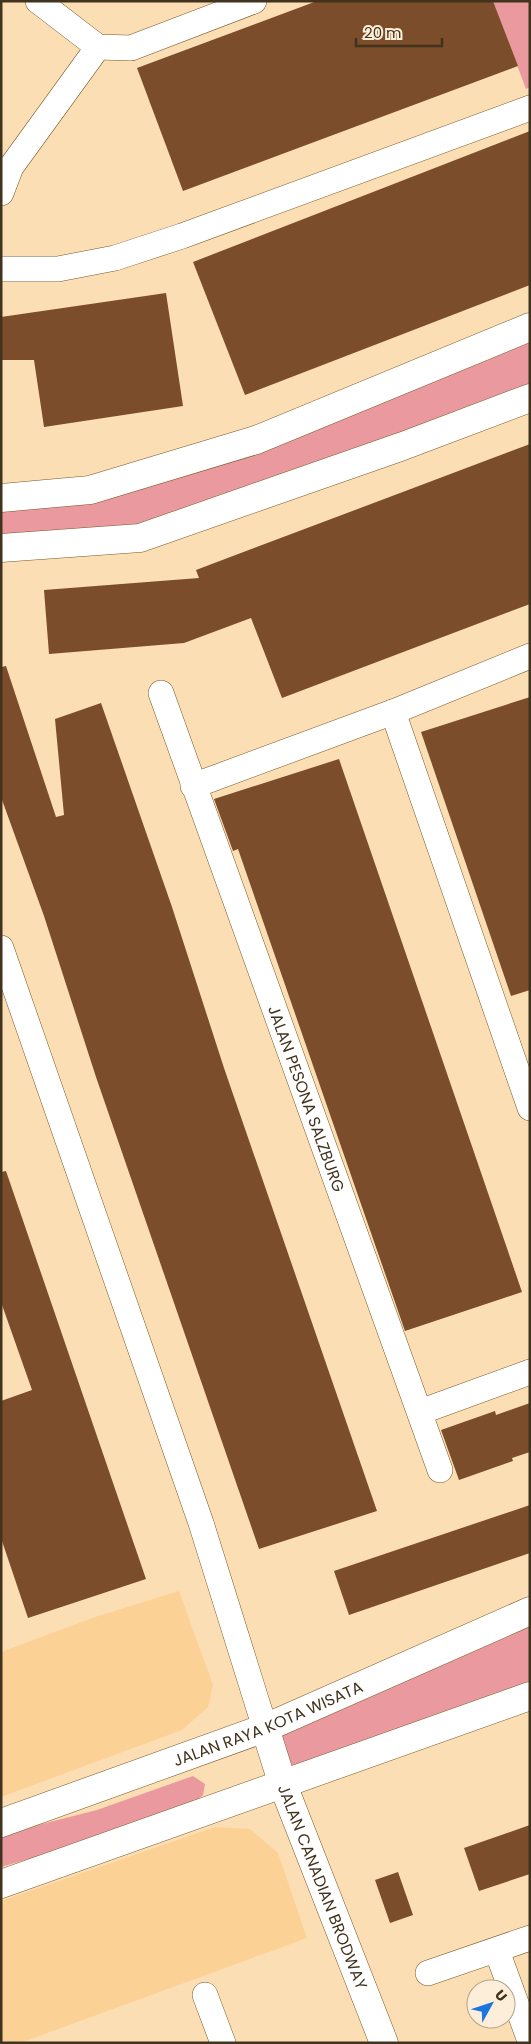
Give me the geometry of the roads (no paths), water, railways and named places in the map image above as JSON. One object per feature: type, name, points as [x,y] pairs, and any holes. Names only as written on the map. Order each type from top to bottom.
[{"type":"street","points":[[38,1],[98,47],[131,48],[254,1]]},
{"type":"street","points":[[1,193],[11,167],[98,47]]},
{"type":"street","points":[[1,269],[58,269],[115,258],[182,236],[530,108]]},
{"type":"street","points":[[1,498],[90,490],[256,440],[530,327]]},
{"type":"street","points":[[1,548],[140,538],[403,446],[530,398]]},
{"type":"street","points":[[194,786],[392,712],[530,656]]},
{"type":"street","name":"JALAN PESONA SALZBURG","points":[[161,693],[440,1470]]},
{"type":"street","points":[[392,712],[530,1108]]},
{"type":"street","points":[[1,948],[201,1523],[265,1728]]},
{"type":"street","points":[[420,1412],[530,1372]]},
{"type":"street","name":"JALAN RAYA KOTA WISATA","points":[[1,1823],[265,1728],[530,1611]]},
{"type":"street","points":[[1,1884],[530,1696]]},
{"type":"street","name":"JALAN CANADIAN BRODWAY","points":[[265,1728],[284,1784],[384,2043]]},
{"type":"street","points":[[428,1973],[497,1951],[530,1938]]},
{"type":"street","points":[[497,1951],[530,2041]]},
{"type":"street","points":[[205,1995],[222,2043]]}]
